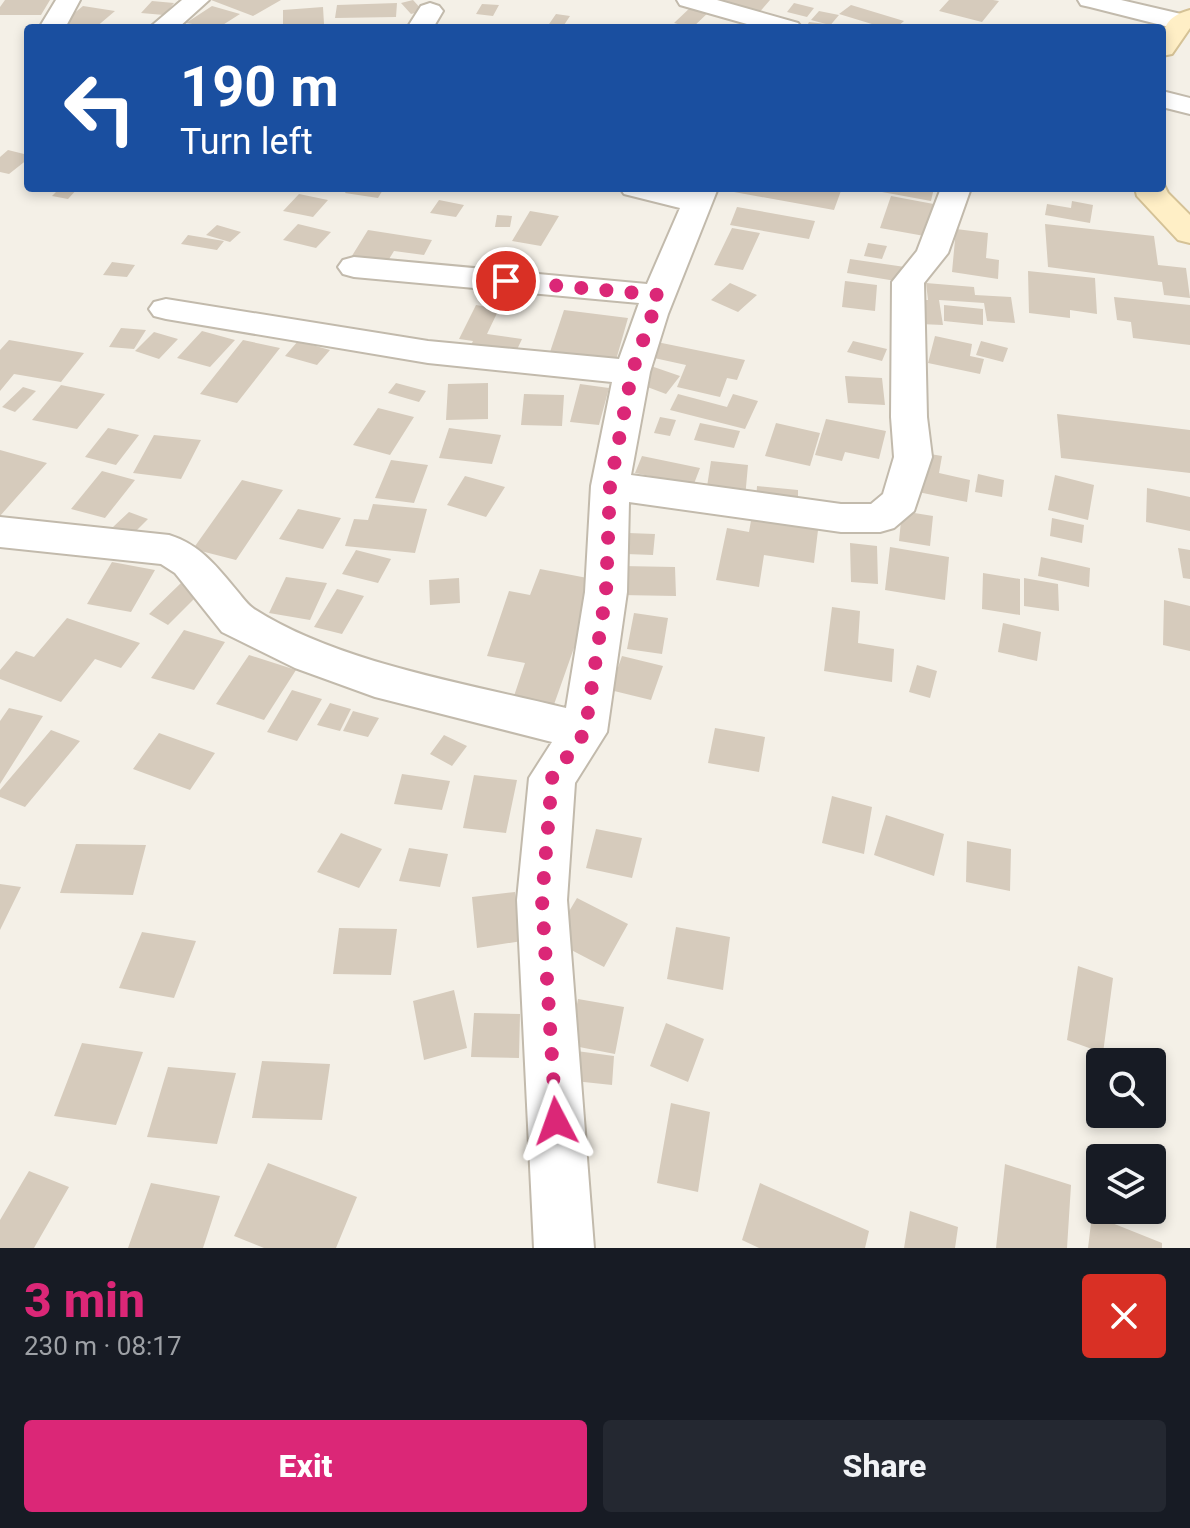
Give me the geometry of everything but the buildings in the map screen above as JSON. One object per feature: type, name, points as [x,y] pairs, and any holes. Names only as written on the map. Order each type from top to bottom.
[{"type":"main road","points":[[1166,43],[1186,20]]},
{"type":"main road","points":[[1152,192],[1190,233]]},
{"type":"street","points":[[54,24],[68,0]]},
{"type":"street","points":[[167,24],[197,0]]},
{"type":"street","points":[[689,0],[775,24]]},
{"type":"street","points":[[1090,0],[1186,20]]},
{"type":"street","points":[[1166,100],[1190,106]]},
{"type":"street","points":[[564,1248],[542,900],[552,778],[585,732],[606,592],[610,486],[632,372],[659,295],[700,195],[672,192]]},
{"type":"street","points":[[610,486],[841,518],[880,518],[900,501],[913,457],[909,417],[908,282],[932,253],[955,192]]},
{"type":"street","points":[[354,267],[659,295]]},
{"type":"street","points":[[166,309],[428,352],[632,372]]},
{"type":"street","points":[[0,532],[169,550],[189,562],[237,620],[310,656],[375,679],[585,732]]},
{"type":"route","points":[[506,281],[659,295],[632,372],[610,486],[606,592],[585,732],[552,778],[542,900],[556,1121]]}]
